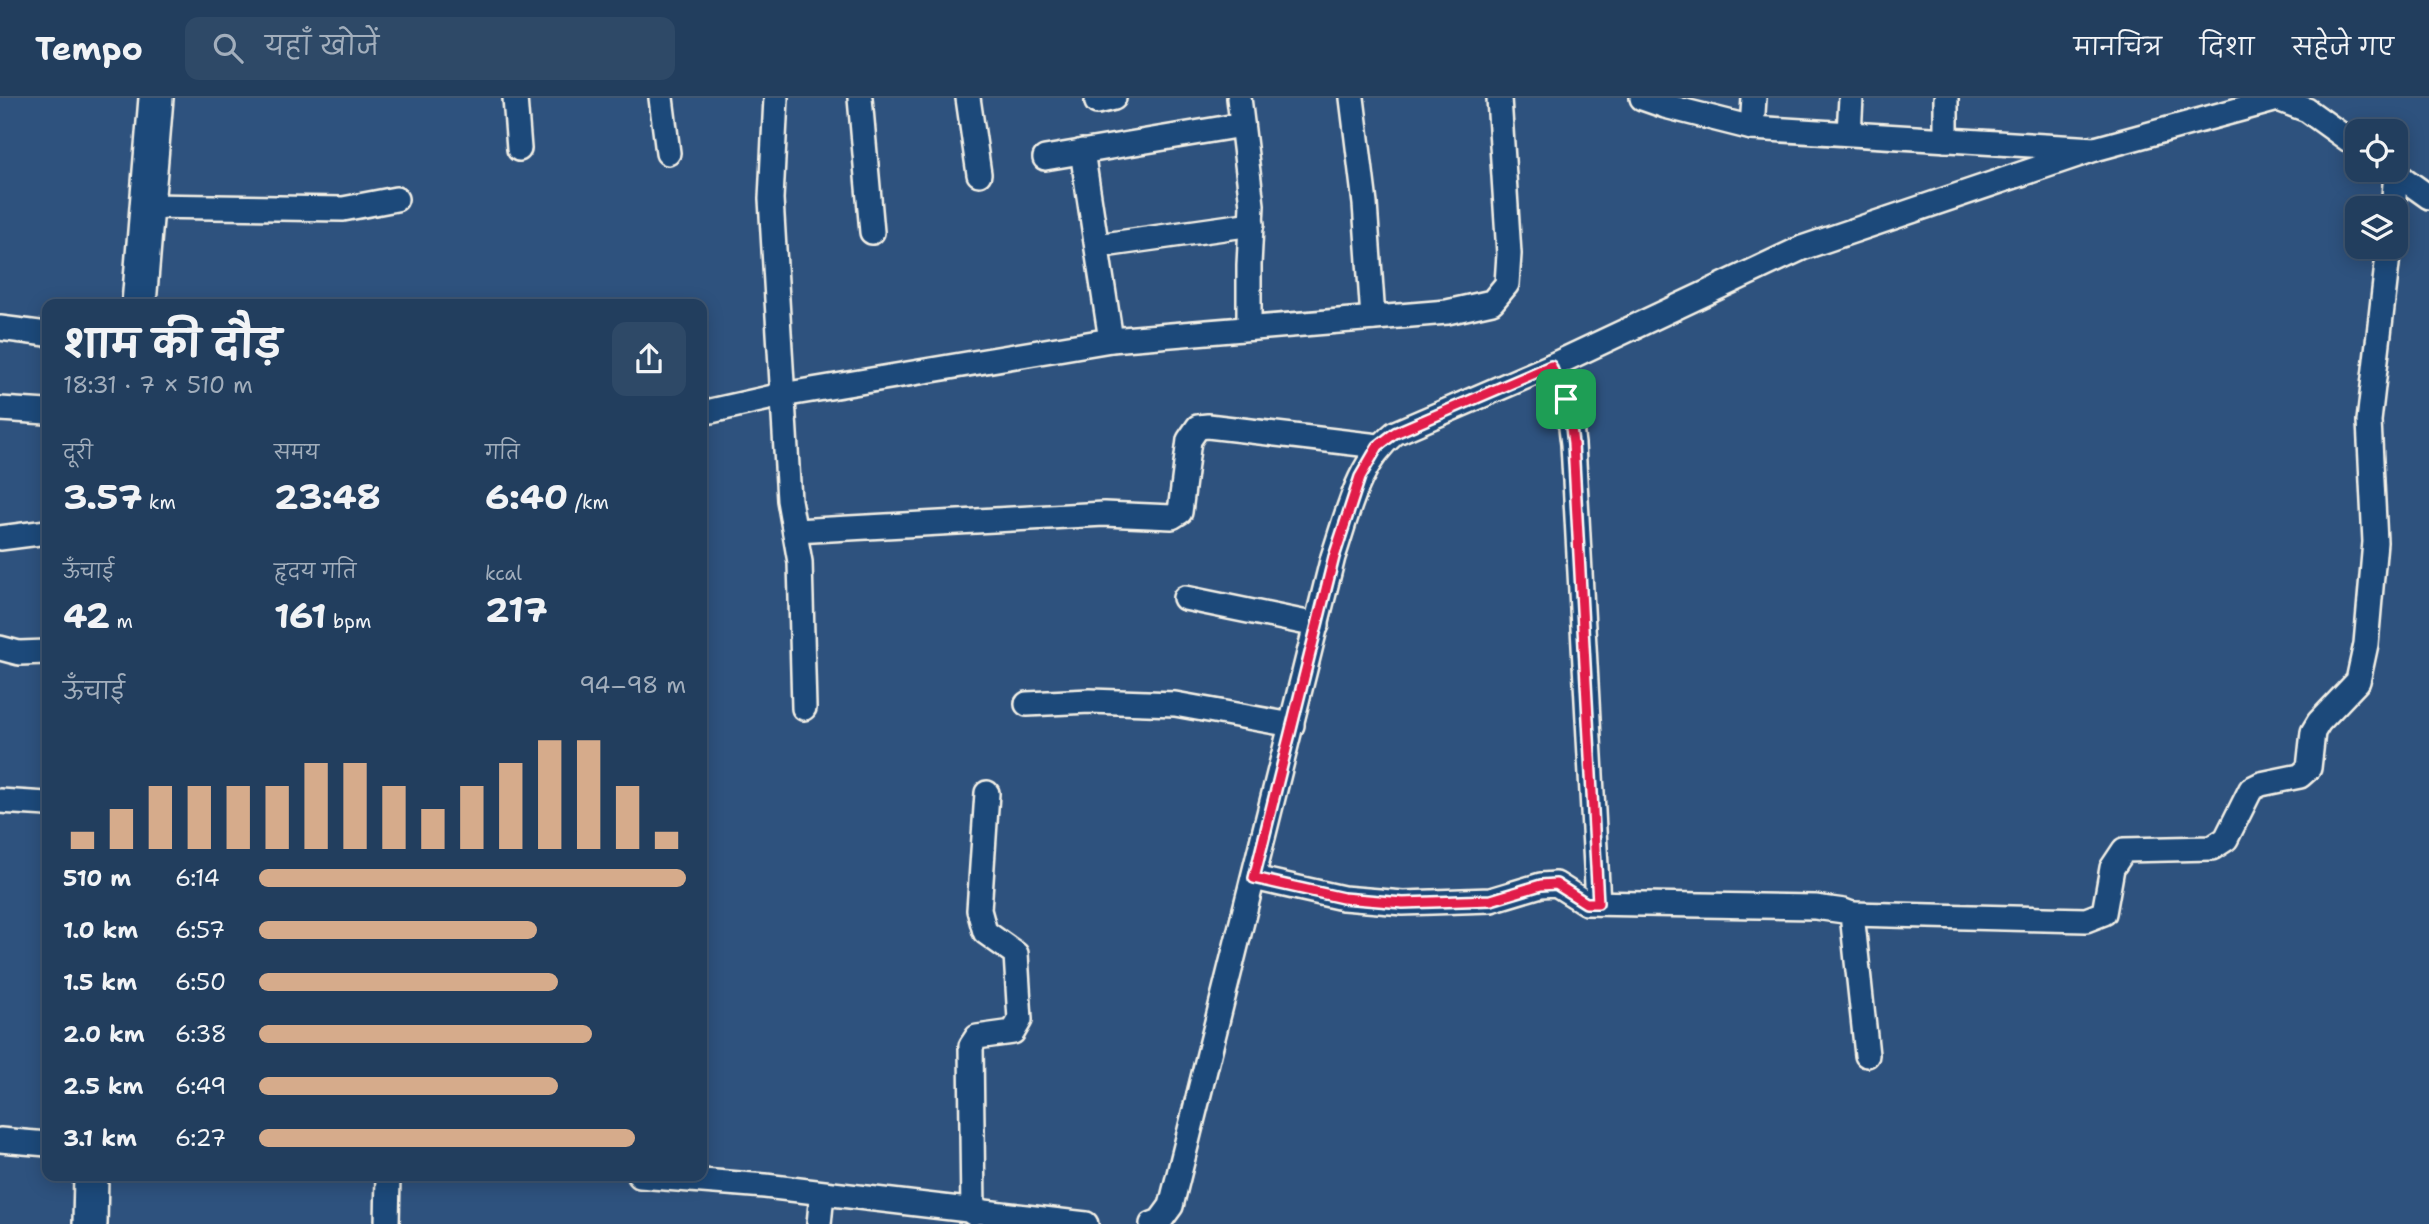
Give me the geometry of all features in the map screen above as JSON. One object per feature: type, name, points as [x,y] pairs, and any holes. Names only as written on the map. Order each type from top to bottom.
[{"type":"street","points":[[139,299],[156,98]]},
{"type":"street","points":[[515,98],[519,149]]},
{"type":"street","points":[[661,98],[668,153]]},
{"type":"street","points":[[776,98],[771,199],[789,500],[800,562],[804,708]]},
{"type":"street","points":[[860,98],[872,232]]},
{"type":"street","points":[[968,98],[979,174]]},
{"type":"street","points":[[1238,98],[1252,205],[1249,328]]},
{"type":"street","points":[[1352,98],[1365,204],[1373,318]]},
{"type":"street","points":[[707,412],[782,395],[1111,340],[1447,312],[1492,302],[1507,284],[1509,254],[1499,98]]},
{"type":"street","points":[[1642,98],[1665,102],[1752,128],[2095,149]]},
{"type":"street","points":[[1752,128],[1754,98]]},
{"type":"street","points":[[1849,133],[1851,98]]},
{"type":"street","points":[[1946,98],[1946,139]]},
{"type":"street","points":[[1158,1223],[1171,1206],[1334,557],[1360,477],[1378,446],[1395,433],[1551,366],[1802,248],[2095,149],[2278,99],[2306,110],[2345,138]]},
{"type":"street","points":[[1045,158],[1242,125]]},
{"type":"street","points":[[1083,151],[1111,340]]},
{"type":"street","points":[[2408,182],[2429,197]]},
{"type":"street","points":[[147,206],[343,209],[396,199]]},
{"type":"street","points":[[1097,246],[1252,224]]},
{"type":"street","points":[[1254,878],[1343,898],[1403,903],[1491,900],[1541,885],[1556,884],[1586,903],[1815,907],[1844,911],[1852,915],[2086,920],[2096,918],[2104,913],[2112,868],[2124,850],[2212,848],[2226,839],[2251,789],[2261,784],[2300,776],[2309,768],[2313,732],[2319,722],[2358,681],[2366,644],[2375,542],[2369,421],[2388,259]]},
{"type":"street","points":[[0,328],[42,333]]},
{"type":"street","points":[[1551,366],[1569,411],[1573,444],[1598,903]]},
{"type":"street","points":[[0,410],[42,412]]},
{"type":"street","points":[[795,531],[1104,514],[1172,517],[1180,512],[1189,440],[1198,428],[1208,426],[1378,446]]},
{"type":"street","points":[[0,538],[42,533]]},
{"type":"street","points":[[1185,598],[1317,625]]},
{"type":"street","points":[[0,648],[19,653],[42,652]]},
{"type":"street","points":[[1027,704],[1090,701],[1175,704],[1292,725]]},
{"type":"street","points":[[973,1213],[971,1046],[977,1037],[1013,1032],[1020,1020],[1016,954],[985,932],[979,911],[987,793]]},
{"type":"street","points":[[0,801],[42,804]]},
{"type":"street","points":[[1852,915],[1867,1055]]},
{"type":"street","points":[[0,1140],[42,1144]]},
{"type":"street","points":[[90,1224],[91,1181]]},
{"type":"street","points":[[387,1224],[388,1181]]},
{"type":"street","points":[[702,1181],[1086,1224]]},
{"type":"street","points":[[819,1224],[822,1194]]},
{"type":"route","points":[[1551,366],[1566,399],[1573,444],[1598,903],[1586,903],[1556,884],[1541,885],[1491,900],[1403,903],[1343,898],[1254,878],[1334,557],[1360,477],[1378,446],[1395,433],[1551,366]]}]
